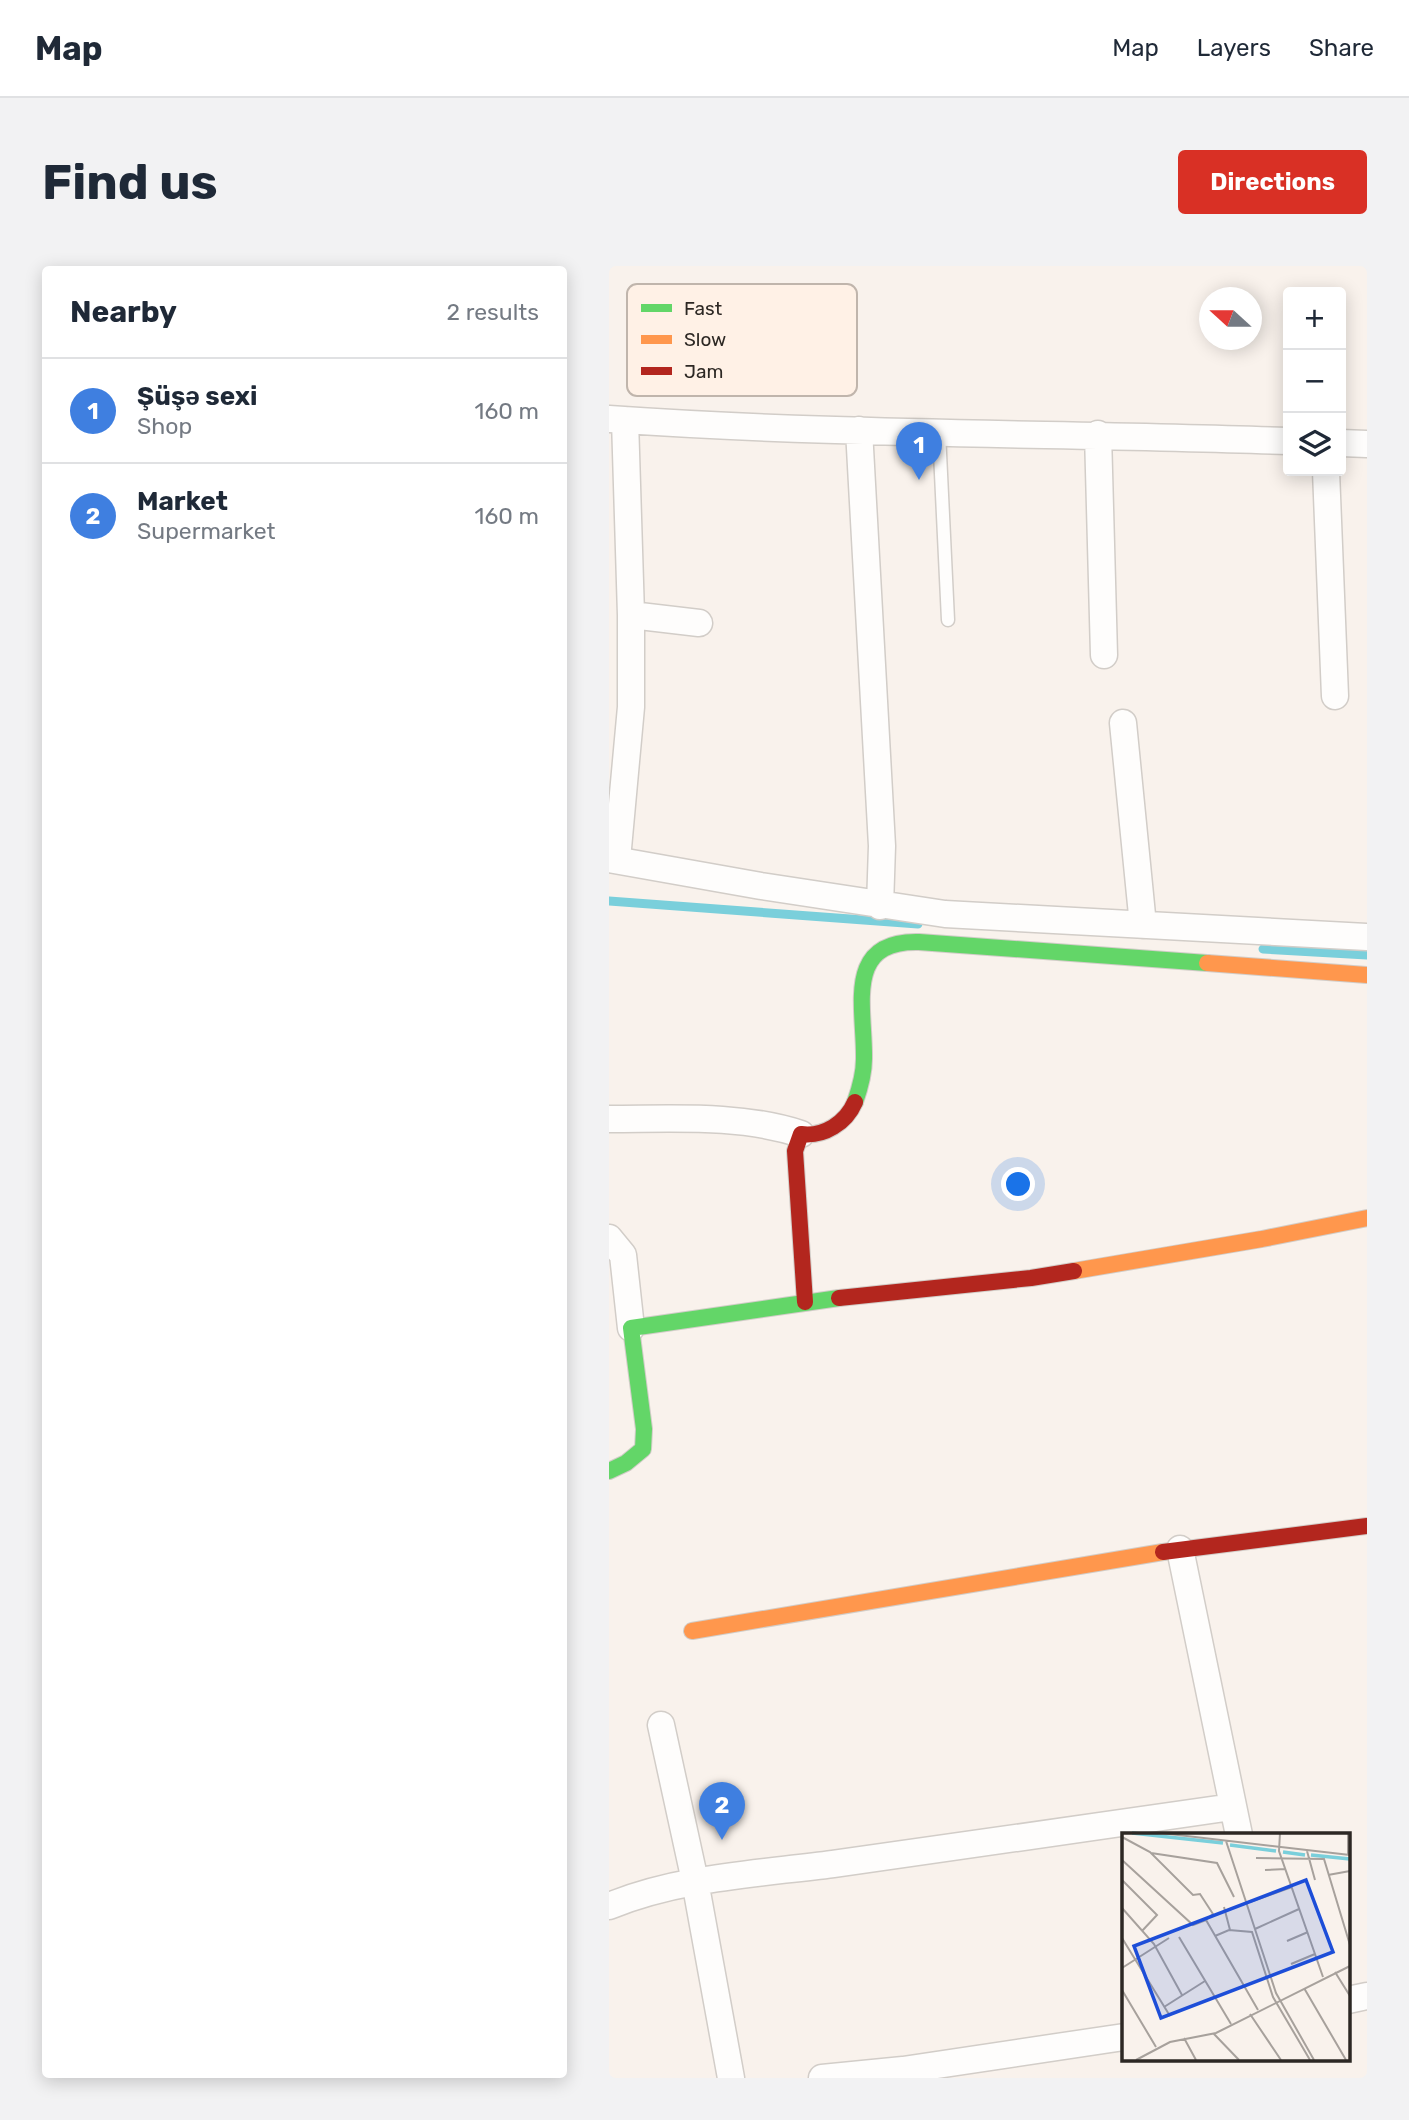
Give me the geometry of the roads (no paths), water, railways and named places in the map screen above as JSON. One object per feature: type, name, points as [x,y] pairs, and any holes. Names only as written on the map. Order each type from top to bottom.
[{"type":"street","points":[[1283,441],[859,430],[617,419],[631,615],[631,707],[613,859],[944,914],[1367,937]]},
{"type":"street","points":[[859,430],[882,846],[880,905]]},
{"type":"street","points":[[1098,434],[1104,655]]},
{"type":"street","points":[[1346,443],[1367,444]]},
{"type":"street","points":[[1325,476],[1335,696]]},
{"type":"street","points":[[631,615],[699,623]]},
{"type":"street","points":[[1123,723],[1143,925]]},
{"type":"street","points":[[609,1119],[719,1119],[773,1125],[801,1135],[816,1136],[849,1116],[863,1075],[863,986],[868,963],[880,949],[897,943],[943,944],[1367,975]]},
{"type":"street","points":[[801,1135],[795,1151],[795,1172],[805,1302]]},
{"type":"street","points":[[631,1328],[805,1302],[1031,1278],[1262,1239],[1367,1218]]},
{"type":"street","points":[[609,1238],[623,1255],[644,1429],[643,1449],[626,1463],[609,1471]]},
{"type":"street","points":[[692,1631],[1179,1549],[1367,1526]]},
{"type":"street","points":[[1179,1549],[1238,1833]]},
{"type":"street","points":[[661,1725],[695,1881],[730,2078]]},
{"type":"street","points":[[609,1906],[665,1887],[695,1881],[1232,1807]]},
{"type":"street","points":[[1349,2000],[1367,1996]]},
{"type":"street","points":[[822,2078],[903,2070],[1122,2037]]},
{"type":"lane","points":[[939,432],[948,620]]},
{"type":"waterway","points":[[609,901],[918,924]]},
{"type":"waterway","points":[[1263,949],[1367,955]]},
{"type":"place","name":"Şüşə sexi","points":[[919,480]]},
{"type":"place","name":"Market","points":[[722,1840]]}]
